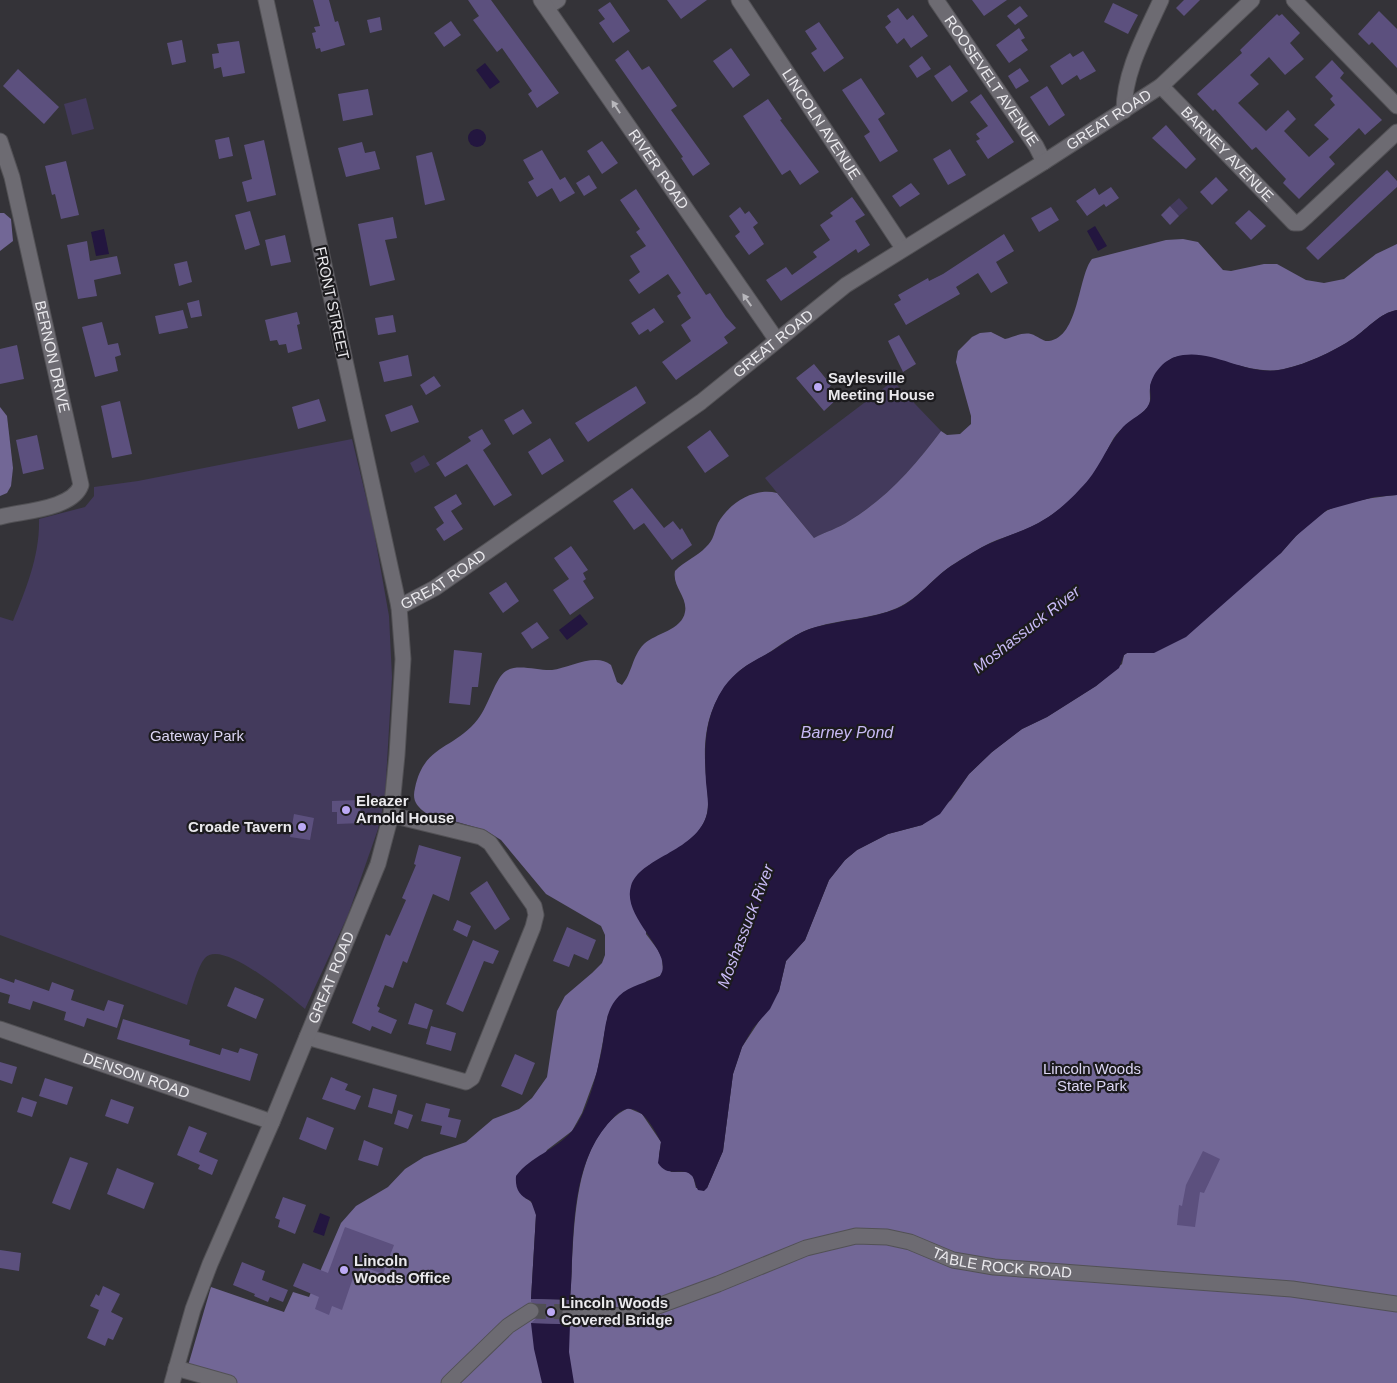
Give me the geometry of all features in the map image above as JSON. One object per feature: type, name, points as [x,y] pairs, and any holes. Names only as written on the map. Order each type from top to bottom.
[{"type":"street","name":"FRONT STREET","points":[[266,0],[398,607]]},
{"type":"street","name":"LINCOLN AVENUE","points":[[739,0],[903,248]]},
{"type":"street","name":"ROOSEVELT AVENUE","points":[[936,0],[1036,146],[1044,162]]},
{"type":"street","points":[[1124,111],[1124,92],[1130,72],[1161,0]]},
{"type":"street","name":"GREAT ROAD","points":[[174,1376],[191,1316],[207,1271],[272,1122],[378,864],[390,816],[403,659],[398,607],[436,588],[701,402],[776,339],[846,285],[1044,162],[1161,86],[1252,0]]},
{"type":"street","points":[[1294,0],[1397,106]]},
{"type":"street","name":"RIVER ROAD","points":[[549,2],[776,339]]},
{"type":"street","name":"BARNEY AVENUE","points":[[1161,86],[1294,223],[1299,223],[1307,216],[1397,132]]},
{"type":"street","name":"BERNON DRIVE","points":[[0,141],[12,177],[81,485],[78,493],[67,502],[0,517]]},
{"type":"street","points":[[307,1038],[466,1082],[472,1078],[533,927],[536,915],[534,906],[490,843],[481,838],[390,816]]},
{"type":"street","name":"DENSON ROAD","points":[[0,1029],[272,1122]]},
{"type":"street","name":"TABLE ROCK ROAD","points":[[570,1312],[621,1316],[691,1295],[806,1248],[856,1236],[887,1237],[910,1242],[952,1260],[994,1267],[1292,1289],[1397,1304]]},
{"type":"street","points":[[449,1383],[508,1326],[531,1311]]},
{"type":"street","points":[[174,1376],[229,1383]]},
{"type":"green space","points":[[86,98],[94,129],[72,135],[64,104]]},
{"type":"green space","points":[[1179,198],[1188,208],[1179,216],[1170,206]]},
{"type":"green space","points":[[0,213],[4,213],[11,219],[13,241],[0,251]]},
{"type":"green space","name":"Lincoln Woods State Park","points":[[1183,239],[1198,242],[1223,270],[1231,271],[1264,264],[1277,264],[1306,280],[1324,283],[1344,279],[1376,254],[1397,244],[1397,310],[1385,314],[1354,338],[1337,348],[1318,358],[1288,368],[1278,370],[1252,369],[1194,356],[1182,356],[1171,359],[1164,364],[1153,380],[1147,408],[1116,435],[1088,481],[1069,502],[1054,513],[1033,526],[990,543],[967,556],[946,569],[905,604],[887,612],[809,629],[736,674],[717,699],[708,726],[705,770],[708,806],[705,821],[685,844],[648,866],[646,934],[662,958],[663,971],[660,976],[647,981],[608,1015],[597,1072],[582,1113],[572,1131],[547,1150],[525,1198],[533,1205],[536,1215],[531,1299],[570,1300],[578,1194],[585,1167],[594,1143],[608,1123],[628,1108],[642,1114],[661,1142],[659,1155],[671,1172],[688,1172],[693,1176],[696,1188],[707,1188],[723,1151],[733,1074],[742,1047],[779,991],[786,961],[805,940],[829,880],[845,860],[857,850],[888,834],[922,825],[951,800],[969,774],[992,752],[1022,729],[1047,717],[1096,686],[1122,664],[1124,655],[1127,653],[1145,653],[1281,553],[1303,529],[1321,514],[1353,502],[1397,495],[1397,1383],[210,1383],[185,1376],[211,1287],[284,1312],[293,1292],[309,1297],[341,1223],[356,1206],[388,1187],[405,1169],[424,1157],[466,1142],[493,1119],[519,1109],[532,1098],[547,1077],[557,1011],[565,996],[602,963],[605,955],[605,935],[601,926],[546,894],[501,840],[485,830],[426,813],[417,805],[414,792],[419,774],[425,763],[469,729],[478,719],[502,674],[511,669],[522,667],[552,670],[590,660],[598,660],[605,661],[611,665],[617,682],[622,685],[644,644],[674,627],[683,618],[685,607],[676,582],[675,571],[682,564],[699,554],[709,544],[718,523],[736,503],[743,498],[760,492],[777,493],[814,538],[845,523],[863,512],[888,492],[921,457],[941,431],[947,435],[960,434],[971,424],[971,416],[956,362],[958,351],[972,337],[980,333],[991,332],[1005,339],[1024,334],[1031,334],[1047,341],[1059,337],[1072,318],[1087,267],[1092,259],[1166,240]]},
{"type":"green space","points":[[893,381],[941,431],[921,457],[888,492],[863,512],[814,538],[765,478]]},
{"type":"green space","points":[[0,407],[7,416],[13,468],[11,486],[7,493],[0,496]]},
{"type":"green space","name":"Gateway Park","points":[[352,439],[373,526],[389,616],[392,677],[385,797],[378,829],[348,915],[305,1009],[256,971],[226,956],[214,954],[205,958],[197,974],[187,1005],[0,935],[0,617],[13,621],[18,609],[35,559],[39,519],[85,507],[94,496],[94,487],[138,481]]},
{"type":"green space","points":[[424,455],[430,465],[415,473],[410,463]]},
{"type":"water","points":[[485,63],[500,82],[490,89],[476,70]]},
{"type":"water","points":[[477,129],[483,132],[486,138],[483,144],[477,147],[471,144],[468,138],[471,132]]},
{"type":"water","points":[[1095,226],[1107,246],[1098,251],[1087,231]]},
{"type":"water","points":[[104,229],[109,254],[96,256],[91,232]]},
{"type":"water","name":"Barney Pond","points":[[1397,310],[1397,495],[1374,497],[1327,510],[1186,637],[1154,653],[1127,653],[1124,655],[1119,668],[1096,686],[1047,717],[1022,729],[992,752],[969,774],[940,814],[922,825],[888,834],[857,850],[845,860],[829,880],[805,940],[786,961],[779,991],[770,1009],[753,1028],[742,1047],[733,1074],[723,1151],[707,1188],[704,1191],[698,1190],[693,1178],[688,1173],[662,1168],[658,1163],[661,1142],[653,1128],[636,1111],[630,1109],[623,1110],[615,1116],[599,1135],[588,1156],[581,1179],[576,1202],[570,1300],[531,1299],[536,1215],[531,1201],[523,1197],[519,1192],[516,1185],[516,1176],[529,1163],[566,1138],[578,1123],[591,1092],[600,1059],[606,1021],[614,1002],[628,989],[660,976],[663,967],[661,956],[634,911],[630,898],[631,886],[636,876],[644,868],[690,839],[700,829],[706,817],[708,804],[705,757],[707,733],[712,710],[717,698],[728,682],[748,665],[801,632],[816,627],[877,615],[905,605],[940,574],[969,555],[987,545],[1032,526],[1054,513],[1087,482],[1123,427],[1147,408],[1153,377],[1162,365],[1171,359],[1188,355],[1201,355],[1253,369],[1279,370],[1318,358],[1354,338],[1385,314]]},
{"type":"water","points":[[580,614],[588,624],[567,640],[559,630]]},
{"type":"water","points":[[320,1213],[330,1217],[324,1236],[313,1232]]},
{"type":"water","points":[[531,1323],[570,1324],[569,1352],[574,1383],[542,1383],[534,1349]]},
{"type":"building","points":[[313,0],[329,0],[335,22],[338,21],[345,45],[321,52],[320,48],[316,49],[312,33],[316,32],[314,27],[320,26]]},
{"type":"building","points":[[468,0],[491,0],[559,93],[537,108],[528,94],[532,91],[502,48],[497,52],[473,20],[479,16]]},
{"type":"building","points":[[667,0],[707,0],[681,19]]},
{"type":"building","points":[[972,0],[1007,0],[984,16]]},
{"type":"building","points":[[1184,0],[1200,0],[1184,16],[1176,8]]},
{"type":"building","points":[[610,2],[630,31],[613,43],[599,23],[605,19],[598,10]]},
{"type":"building","points":[[1113,3],[1138,15],[1128,34],[1104,22]]},
{"type":"building","points":[[1020,6],[1028,16],[1015,25],[1007,16]]},
{"type":"building","points":[[898,8],[907,20],[913,15],[928,36],[911,48],[904,38],[897,44],[885,27],[891,22],[887,16]]},
{"type":"building","points":[[1379,11],[1397,29],[1397,68],[1372,42],[1369,45],[1358,34]]},
{"type":"building","points":[[1277,14],[1279,16],[1282,14],[1300,33],[1290,43],[1304,59],[1285,75],[1269,57],[1250,75],[1259,84],[1238,103],[1266,131],[1288,110],[1296,119],[1284,131],[1309,157],[1329,139],[1314,125],[1335,105],[1330,99],[1333,96],[1315,77],[1332,60],[1344,73],[1340,78],[1382,120],[1365,135],[1359,128],[1329,157],[1335,164],[1299,199],[1283,183],[1286,179],[1256,147],[1252,150],[1215,109],[1213,111],[1197,94],[1242,53],[1240,50]]},
{"type":"building","points":[[380,17],[382,30],[370,33],[367,20]]},
{"type":"building","points":[[451,21],[461,35],[444,47],[434,33]]},
{"type":"building","points":[[819,22],[844,58],[824,72],[811,53],[817,49],[805,31]]},
{"type":"building","points":[[1019,28],[1025,38],[1021,40],[1028,50],[1009,63],[996,45]]},
{"type":"building","points":[[182,40],[186,62],[172,65],[167,43]]},
{"type":"building","points":[[239,41],[245,73],[223,77],[221,67],[214,69],[212,54],[219,53],[217,44]]},
{"type":"building","points":[[731,48],[750,75],[733,88],[713,61]]},
{"type":"building","points":[[628,50],[642,70],[649,66],[677,106],[671,110],[710,164],[693,176],[681,158],[683,157],[615,60]]},
{"type":"building","points":[[1083,51],[1096,71],[1080,80],[1077,75],[1062,85],[1050,66],[1070,53],[1073,57]]},
{"type":"building","points":[[922,56],[931,69],[917,78],[909,66]]},
{"type":"building","points":[[950,65],[968,91],[952,102],[934,76]]},
{"type":"building","points":[[1020,68],[1029,81],[1016,89],[1008,76]]},
{"type":"building","points":[[18,69],[59,107],[44,124],[3,86]]},
{"type":"building","points":[[861,78],[885,114],[878,119],[898,151],[880,162],[864,136],[870,132],[842,90]]},
{"type":"building","points":[[1047,86],[1065,115],[1049,126],[1030,97]]},
{"type":"building","points":[[368,89],[373,115],[343,121],[338,94]]},
{"type":"building","points":[[981,94],[1014,142],[988,159],[976,141],[980,139],[976,134],[988,126],[970,102]]},
{"type":"building","points":[[768,99],[782,119],[780,120],[819,172],[800,185],[790,170],[782,175],[743,116]]},
{"type":"building","points":[[1166,125],[1196,159],[1186,169],[1152,138]]},
{"type":"building","points":[[229,137],[233,156],[219,159],[215,140]]},
{"type":"building","points":[[264,140],[276,195],[247,202],[242,182],[252,179],[244,145]]},
{"type":"building","points":[[602,141],[618,163],[602,174],[587,151]]},
{"type":"building","points":[[362,142],[365,153],[375,151],[380,169],[346,177],[338,148]]},
{"type":"building","points":[[950,149],[966,175],[948,185],[933,159]]},
{"type":"building","points":[[542,150],[560,180],[565,177],[575,193],[560,202],[552,188],[537,197],[528,182],[534,179],[523,160]]},
{"type":"building","points":[[432,152],[445,200],[425,205],[416,156]]},
{"type":"building","points":[[66,161],[79,215],[61,219],[55,194],[52,195],[45,166]]},
{"type":"building","points":[[1387,170],[1397,181],[1397,187],[1318,260],[1306,248]]},
{"type":"building","points":[[589,175],[597,188],[584,196],[576,183]]},
{"type":"building","points":[[1216,177],[1228,190],[1212,205],[1200,192]]},
{"type":"building","points":[[911,183],[920,194],[900,207],[892,196]]},
{"type":"building","points":[[1111,187],[1119,198],[1106,207],[1104,204],[1087,216],[1076,201],[1095,188],[1099,195]]},
{"type":"building","points":[[636,189],[706,295],[710,293],[736,328],[724,337],[728,343],[676,380],[662,362],[691,341],[681,325],[691,318],[677,296],[681,293],[668,274],[639,294],[629,280],[640,272],[630,256],[646,246],[636,232],[640,229],[620,200]]},
{"type":"building","points":[[852,197],[865,215],[855,221],[870,245],[858,253],[856,249],[781,301],[766,280],[786,267],[792,275],[817,257],[813,252],[830,240],[820,225],[833,216],[830,213]]},
{"type":"building","points":[[1170,206],[1179,216],[1170,225],[1161,215]]},
{"type":"building","points":[[740,207],[745,214],[749,211],[758,223],[753,227],[764,244],[749,255],[735,236],[740,232],[729,216]]},
{"type":"building","points":[[1051,207],[1059,220],[1039,232],[1031,218]]},
{"type":"building","points":[[1249,210],[1266,226],[1251,240],[1235,223]]},
{"type":"building","points":[[250,211],[260,245],[245,250],[235,215]]},
{"type":"building","points":[[393,217],[397,238],[385,240],[395,280],[370,286],[358,224]]},
{"type":"building","points":[[1004,234],[1014,251],[996,262],[1008,283],[991,293],[978,273],[956,287],[960,294],[906,325],[894,304],[901,300],[898,295],[928,278],[929,281],[943,274]]},
{"type":"building","points":[[285,235],[291,262],[271,266],[265,240]]},
{"type":"building","points":[[87,241],[90,261],[117,256],[121,274],[94,280],[97,296],[78,299],[67,245]]},
{"type":"building","points":[[187,261],[192,282],[179,286],[174,264]]},
{"type":"building","points":[[199,300],[202,316],[191,318],[187,303]]},
{"type":"building","points":[[654,308],[664,322],[650,332],[648,329],[639,335],[631,323]]},
{"type":"building","points":[[183,310],[188,328],[159,334],[155,316]]},
{"type":"building","points":[[297,312],[300,324],[297,325],[302,349],[288,353],[286,344],[279,345],[277,340],[270,341],[265,320]]},
{"type":"building","points":[[393,315],[396,332],[378,335],[375,318]]},
{"type":"building","points":[[102,322],[108,345],[118,343],[121,355],[115,357],[118,371],[95,377],[82,327]]},
{"type":"building","points":[[899,335],[916,364],[903,372],[888,341]]},
{"type":"building","points":[[17,345],[24,379],[0,384],[0,349]]},
{"type":"building","points":[[408,355],[412,376],[384,382],[379,362]]},
{"type":"building","name":"Saylesville Meeting House","points":[[814,364],[831,385],[829,388],[838,398],[824,411],[796,378]]},
{"type":"building","points":[[434,376],[441,386],[426,395],[420,385]]},
{"type":"building","points":[[636,386],[646,403],[588,442],[575,423]]},
{"type":"building","points":[[319,399],[326,421],[298,429],[292,407]]},
{"type":"building","points":[[120,401],[132,454],[112,458],[101,406]]},
{"type":"building","points":[[412,405],[419,422],[391,432],[385,415]]},
{"type":"building","points":[[523,409],[532,423],[513,435],[504,420]]},
{"type":"building","points":[[482,429],[491,444],[483,450],[512,495],[494,506],[467,464],[445,477],[436,463],[471,441],[468,437]]},
{"type":"building","points":[[710,430],[729,456],[705,473],[687,447]]},
{"type":"building","points":[[37,435],[44,469],[23,474],[16,440]]},
{"type":"building","points":[[550,438],[564,461],[542,475],[528,452]]},
{"type":"building","points":[[632,488],[664,528],[673,521],[680,530],[682,528],[692,545],[672,560],[644,523],[634,530],[613,501]]},
{"type":"building","points":[[456,494],[462,504],[451,511],[463,529],[444,541],[436,529],[444,523],[434,507]]},
{"type":"building","points":[[571,546],[588,570],[583,573],[586,579],[583,581],[594,598],[570,615],[553,590],[569,579],[554,558]]},
{"type":"building","points":[[506,582],[519,601],[503,613],[489,593]]},
{"type":"building","points":[[537,622],[549,638],[532,649],[521,633]]},
{"type":"building","points":[[454,650],[482,653],[478,687],[472,687],[470,705],[449,703]]},
{"type":"building","name":"Eleazer Arnold House","points":[[360,800],[361,823],[337,824],[337,812],[332,812],[332,801]]},
{"type":"building","name":"Croade Tavern","points":[[294,814],[314,818],[310,840],[290,837]]},
{"type":"building","points":[[419,845],[461,857],[449,901],[433,894],[407,963],[403,961],[393,988],[385,985],[377,1006],[380,1008],[378,1012],[397,1020],[391,1034],[372,1026],[370,1031],[352,1023],[386,934],[390,936],[406,900],[402,898],[416,865],[414,864]]},
{"type":"building","points":[[487,881],[510,919],[495,930],[470,893]]},
{"type":"building","points":[[457,920],[471,926],[467,937],[453,930]]},
{"type":"building","points":[[567,927],[596,940],[588,960],[574,954],[569,967],[553,961]]},
{"type":"building","points":[[473,940],[499,951],[493,964],[484,961],[463,1012],[446,1004]]},
{"type":"building","points":[[0,978],[14,983],[15,979],[49,991],[52,982],[74,990],[71,1000],[104,1011],[108,1000],[124,1005],[117,1028],[87,1018],[84,1027],[64,1020],[66,1012],[33,1001],[30,1010],[8,1003],[10,995],[0,992]]},
{"type":"building","points":[[235,987],[264,999],[256,1019],[227,1006]]},
{"type":"building","points":[[415,1003],[433,1010],[427,1029],[408,1024]]},
{"type":"building","points":[[123,1019],[190,1040],[189,1045],[220,1055],[222,1048],[238,1053],[240,1048],[258,1054],[250,1081],[117,1039]]},
{"type":"building","points":[[431,1026],[456,1033],[451,1051],[426,1044]]},
{"type":"building","points":[[515,1054],[535,1063],[522,1095],[501,1086]]},
{"type":"building","points":[[0,1062],[17,1067],[12,1084],[0,1080]]},
{"type":"building","points":[[331,1077],[348,1084],[345,1090],[361,1096],[355,1110],[322,1099]]},
{"type":"building","points":[[45,1078],[73,1087],[67,1105],[39,1096]]},
{"type":"building","points":[[373,1088],[397,1095],[392,1114],[368,1107]]},
{"type":"building","points":[[22,1097],[37,1102],[32,1117],[17,1112]]},
{"type":"building","points":[[111,1099],[134,1107],[128,1124],[105,1116]]},
{"type":"building","points":[[426,1103],[450,1109],[448,1117],[461,1120],[456,1138],[440,1134],[442,1126],[421,1121]]},
{"type":"building","points":[[398,1110],[413,1115],[408,1129],[394,1124]]},
{"type":"building","points":[[307,1117],[334,1128],[326,1150],[299,1139]]},
{"type":"building","points":[[189,1126],[207,1133],[199,1152],[218,1160],[212,1175],[198,1169],[200,1165],[177,1155]]},
{"type":"building","points":[[364,1140],[383,1148],[378,1166],[358,1160]]},
{"type":"building","points":[[1203,1151],[1220,1159],[1204,1193],[1200,1192],[1195,1227],[1177,1225],[1179,1205],[1182,1206],[1186,1185]]},
{"type":"building","points":[[70,1157],[88,1163],[70,1210],[52,1203]]},
{"type":"building","points":[[117,1168],[154,1183],[144,1209],[107,1194]]},
{"type":"building","points":[[283,1197],[306,1205],[295,1234],[278,1227],[280,1220],[275,1218]]},
{"type":"building","name":"Lincoln Woods Office","points":[[345,1227],[394,1245],[383,1274],[361,1266],[357,1276],[354,1275],[342,1310],[332,1306],[329,1315],[315,1309],[319,1297],[293,1286],[303,1263],[328,1273]]},
{"type":"building","points":[[0,1250],[21,1253],[19,1271],[0,1268]]},
{"type":"building","points":[[242,1262],[265,1271],[262,1280],[288,1290],[283,1302],[270,1297],[268,1302],[254,1296],[255,1294],[233,1285]]},
{"type":"building","points":[[103,1286],[120,1294],[111,1312],[123,1318],[113,1340],[108,1338],[105,1346],[87,1338],[99,1310],[90,1306],[96,1294],[99,1296]]},
{"type":"building","name":"Lincoln Woods Covered Bridge","points":[[531,1299],[570,1300],[570,1303],[563,1306],[561,1312],[562,1316],[570,1324],[531,1323],[539,1316],[540,1311],[539,1306],[531,1302]]},
{"type":"tunnel","points":[[531,1311],[570,1312]]},
{"type":"place","name":"Saylesville Meeting House","points":[[818,387]]},
{"type":"place","name":"Eleazer Arnold House","points":[[346,810]]},
{"type":"place","name":"Croade Tavern","points":[[302,827]]},
{"type":"place","name":"Lincoln Woods Office","points":[[344,1270]]},
{"type":"place","name":"Lincoln Woods Covered Bridge","points":[[551,1312]]},
{"type":"water label","name":"Moshassuck River","points":[[1026,629]]},
{"type":"water label","name":"Moshassuck River","points":[[745,926]]}]
